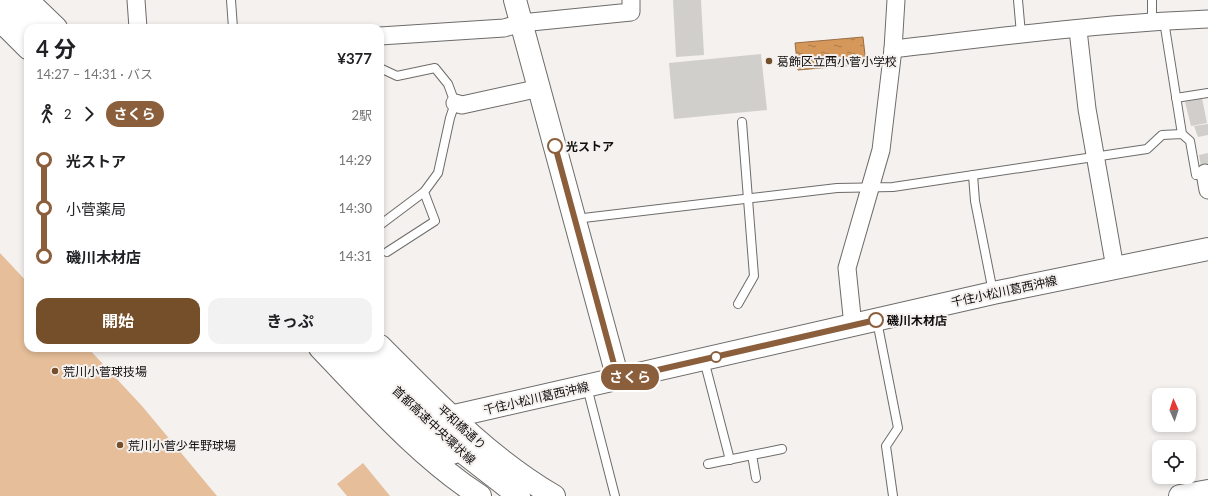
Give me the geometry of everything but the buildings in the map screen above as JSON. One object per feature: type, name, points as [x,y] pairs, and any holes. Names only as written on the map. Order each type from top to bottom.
[{"type":"main road","points":[[10,0],[36,24]]},
{"type":"main road","points":[[27,0],[52,24]]},
{"type":"main road","points":[[515,0],[618,379]]},
{"type":"main road","points":[[0,6],[24,30]]},
{"type":"main road","points":[[0,20],[24,44]]},
{"type":"main road","name":"千住小松川葛西沖線","points":[[450,417],[854,326],[993,293],[1208,249]]},
{"type":"main road","name":"平和橋通り","points":[[384,350],[450,417],[491,453],[556,495]]},
{"type":"main road","name":"首都高速中央環状線","points":[[324,352],[427,454],[480,496]]},
{"type":"main road","name":"平和橋通り","points":[[344,352],[425,433],[509,496]]},
{"type":"main road","name":"首都高速中央環状線","points":[[359,352],[451,443],[518,496]]},
{"type":"main road","points":[[1180,496],[1208,491]]},
{"type":"street","points":[[136,0],[138,24]]},
{"type":"street","points":[[384,36],[504,28],[521,24],[631,12],[631,0]]},
{"type":"street","points":[[854,326],[847,268],[880,150],[893,49],[896,0]]},
{"type":"street","points":[[893,49],[1021,34],[1078,30],[1158,21],[1208,19]]},
{"type":"street","points":[[1078,30],[1087,109],[1115,268]]},
{"type":"street","points":[[456,103],[462,105],[540,88]]},
{"type":"street","points":[[1206,173],[1208,190]]},
{"type":"lane","points":[[231,0],[233,24]]},
{"type":"lane","points":[[1018,0],[1021,34]]},
{"type":"lane","points":[[1152,0],[1176,98],[1182,134],[1190,141],[1196,174],[1206,173]]},
{"type":"lane","points":[[384,70],[397,76],[434,68],[448,84],[456,103],[450,118],[438,173],[424,192],[384,222]]},
{"type":"lane","points":[[1176,98],[1208,93]]},
{"type":"lane","points":[[738,304],[754,276],[742,122]]},
{"type":"lane","points":[[575,219],[748,197],[837,188],[868,189],[893,187],[1147,149],[1162,135],[1182,134]]},
{"type":"lane","points":[[973,175],[976,201],[993,293]]},
{"type":"lane","points":[[387,252],[435,221],[424,192]]},
{"type":"lane","points":[[876,320],[898,428],[886,446],[893,496]]},
{"type":"lane","points":[[704,360],[730,460]]},
{"type":"lane","points":[[586,386],[615,496]]},
{"type":"lane","points":[[708,464],[782,449]]},
{"type":"lane","points":[[752,455],[756,478]]},
{"type":"shaded area","points":[[0,253],[24,279],[24,352],[92,352],[142,406],[217,496],[0,496]]},
{"type":"shaded area","points":[[363,463],[390,496],[347,496],[337,484]]},
{"type":"water","points":[[863,37],[866,64],[798,70],[795,43]]},
{"type":"bus line","name":"さくら","points":[[555,146],[618,379],[876,320]]},
{"type":"place","name":"葛飾区立西小菅小学校","points":[[769,61]]},
{"type":"place","name":"光ストア","points":[[555,146]]},
{"type":"place","name":"磯川木材店","points":[[876,320]]},
{"type":"place","name":"荒川小菅球技場","points":[[55,371]]},
{"type":"place","name":"荒川小菅少年野球場","points":[[120,445]]}]
